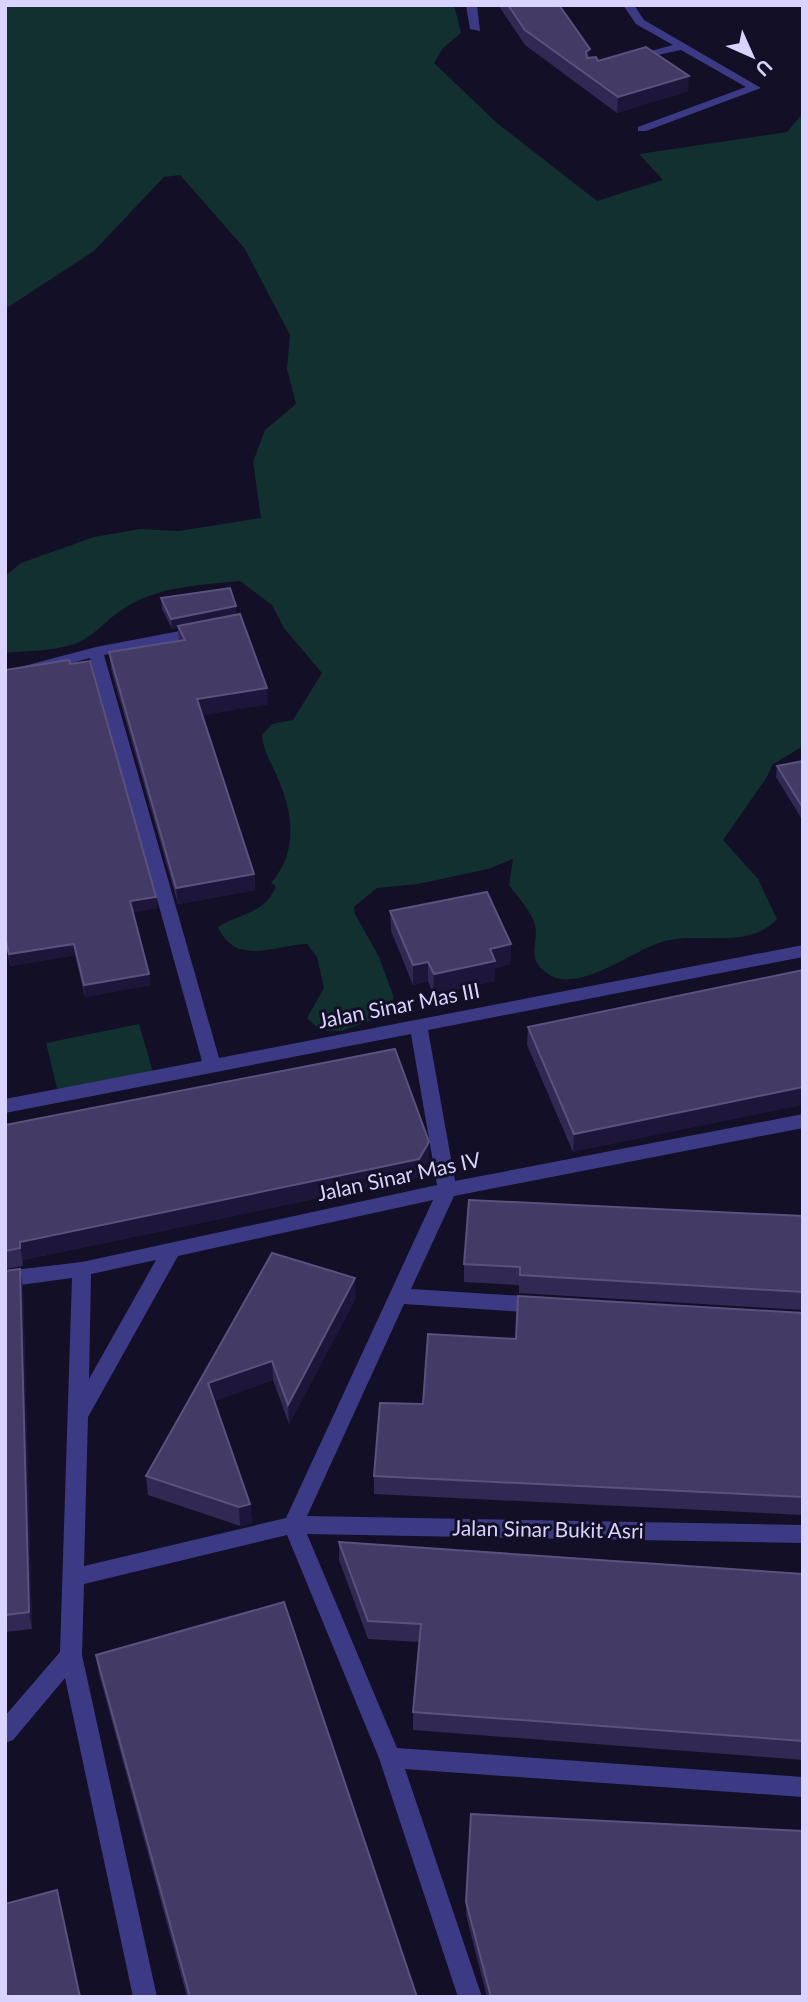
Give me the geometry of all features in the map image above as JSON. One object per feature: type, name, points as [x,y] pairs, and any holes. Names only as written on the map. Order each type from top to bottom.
[{"type":"street","points":[[471,5],[476,29]]},
{"type":"street","points":[[628,5],[640,22],[755,88],[642,129]]},
{"type":"street","points":[[618,63],[684,46]]},
{"type":"street","points":[[5,676],[96,652],[213,629]]},
{"type":"street","points":[[96,652],[212,1066]]},
{"type":"street","name":"Jalan Sinar Mas III","points":[[6,1101],[212,1066],[803,951]]},
{"type":"street","points":[[418,1025],[447,1190],[293,1525],[390,1758],[470,1997]]},
{"type":"street","name":"Jalan Sinar Mas IV","points":[[5,1279],[82,1269],[447,1190],[803,1121]]},
{"type":"street","points":[[80,1413],[172,1249]]},
{"type":"street","points":[[82,1269],[80,1413],[71,1655],[145,1997]]},
{"type":"street","points":[[396,1296],[559,1306]]},
{"type":"street","name":"Jalan Sinar Bukit Asri","points":[[75,1577],[293,1525],[803,1534]]},
{"type":"street","points":[[5,1733],[71,1655]]},
{"type":"street","points":[[390,1758],[803,1787]]},
{"type":"green space","points":[[5,5],[454,5],[461,33],[443,48],[434,63],[497,123],[597,201],[663,180],[639,154],[787,132],[803,113],[803,746],[772,765],[767,777],[723,840],[758,879],[777,919],[752,934],[665,941],[587,976],[556,978],[538,965],[534,954],[535,925],[528,910],[509,885],[513,859],[488,869],[418,884],[377,888],[354,907],[355,914],[379,957],[394,998],[378,1018],[341,1031],[320,1030],[307,1018],[324,988],[317,957],[307,944],[257,951],[235,947],[226,939],[218,927],[252,912],[266,902],[276,886],[271,883],[289,847],[288,808],[266,753],[262,735],[272,724],[293,720],[322,673],[284,628],[272,605],[240,581],[196,585],[153,595],[126,607],[88,637],[74,644],[48,650],[5,653],[5,576],[21,563],[94,537],[140,529],[179,531],[261,518],[253,462],[265,430],[296,404],[287,369],[290,335],[245,249],[180,175],[164,177],[94,251],[5,309]]},
{"type":"green space","points":[[139,1024],[153,1072],[58,1092],[46,1043]]},
{"type":"building","points":[[508,5],[559,5],[590,49],[586,52],[587,58],[596,57],[598,61],[646,47],[689,76],[618,97],[525,30]]},
{"type":"building","points":[[230,588],[236,606],[171,619],[161,598]]},
{"type":"building","points":[[240,614],[267,688],[197,699],[254,874],[176,888],[109,652],[185,640],[178,626]]},
{"type":"building","points":[[69,660],[70,664],[90,661],[156,897],[130,901],[149,974],[84,985],[74,944],[9,954],[5,937],[5,670]]},
{"type":"building","points":[[803,761],[803,808],[777,766]]},
{"type":"building","points":[[487,892],[511,944],[490,949],[495,961],[434,974],[428,962],[413,965],[390,911]]},
{"type":"building","points":[[803,970],[803,1087],[574,1134],[528,1027]]},
{"type":"building","points":[[395,1049],[429,1142],[419,1159],[20,1242],[20,1248],[5,1251],[5,1125]]},
{"type":"building","points":[[469,1200],[803,1216],[803,1292],[520,1275],[520,1267],[464,1264]]},
{"type":"building","points":[[272,1253],[355,1278],[288,1405],[272,1361],[208,1383],[250,1504],[239,1507],[146,1476]]},
{"type":"building","points":[[20,1269],[29,1612],[5,1615],[5,1271]]},
{"type":"building","points":[[518,1296],[803,1313],[803,1497],[374,1476],[380,1403],[423,1404],[428,1334],[516,1339]]},
{"type":"building","points":[[339,1542],[803,1574],[803,1741],[413,1712],[421,1624],[368,1621]]},
{"type":"building","points":[[284,1602],[417,1997],[190,1997],[96,1655]]},
{"type":"building","points":[[471,1814],[803,1831],[803,1997],[491,1997],[466,1902]]},
{"type":"building","points":[[57,1890],[80,1997],[5,1997],[5,1904]]}]
